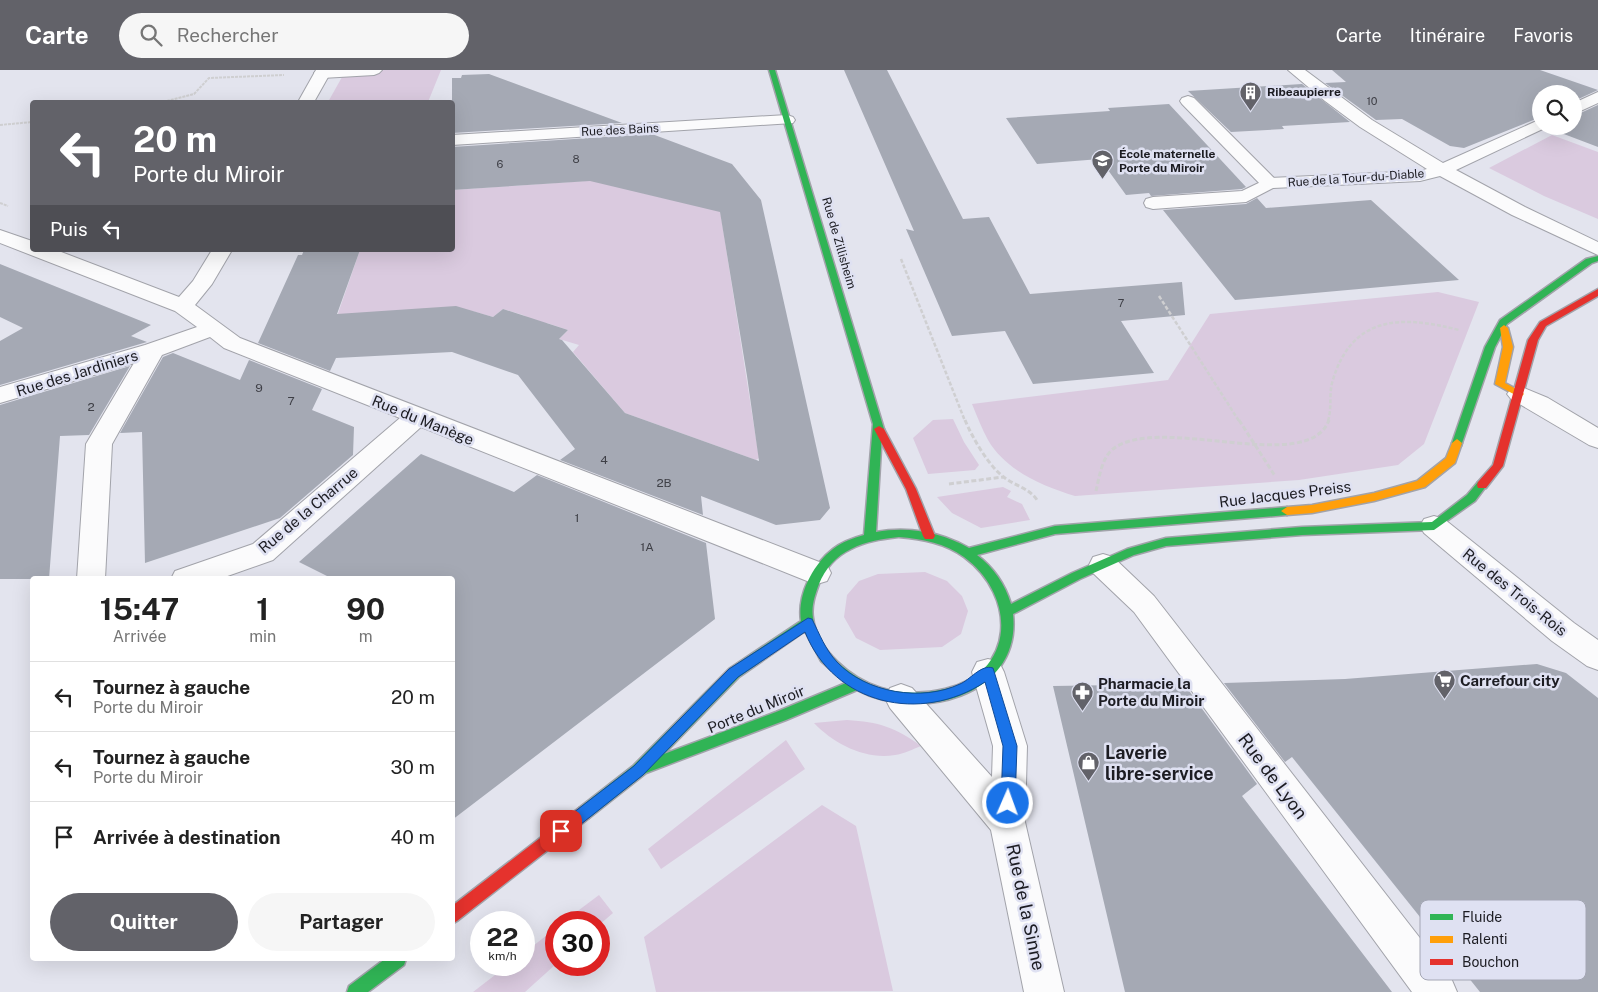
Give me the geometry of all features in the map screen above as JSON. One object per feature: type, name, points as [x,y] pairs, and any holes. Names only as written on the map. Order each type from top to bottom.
[{"type":"main road","name":"Rue de Zillisheim","points":[[772,70],[877,425],[911,489],[929,536]]},
{"type":"main road","name":"Rue Jacques Preiss","points":[[968,553],[1055,530],[1298,510],[1374,497],[1421,484],[1451,460],[1490,347],[1503,322],[1589,261],[1598,258]]},
{"type":"main road","points":[[1009,611],[1076,576],[1131,552],[1166,542],[1302,531],[1434,526],[1471,498],[1498,466],[1533,340],[1543,324],[1598,292]]},
{"type":"main road","points":[[1503,322],[1508,347],[1500,384],[1518,394]]},
{"type":"main road","name":"Rue de Zillisheim","points":[[870,536],[877,425]]},
{"type":"main road","points":[[899,533],[929,536],[949,543],[968,553],[995,578],[1009,611],[1006,644],[988,672],[964,689],[934,698],[901,698],[878,693],[857,684],[834,667],[817,646],[808,623],[807,602],[818,573],[826,562],[846,546],[870,536],[899,533]]},
{"type":"main road","name":"Porte du Miroir","points":[[455,914],[638,771],[734,673],[808,623]]},
{"type":"main road","name":"Porte du Miroir","points":[[638,771],[781,716],[857,684]]},
{"type":"main road","points":[[356,992],[395,961]]},
{"type":"street","points":[[307,100],[323,71],[374,70]]},
{"type":"street","name":"Rue de la Tour-du-Diable","points":[[1296,70],[1351,113],[1442,170],[1512,209],[1598,248]]},
{"type":"street","points":[[1582,105],[1598,98]]},
{"type":"street","name":"Rue de la Tour-du-Diable","points":[[1188,101],[1269,183]]},
{"type":"street","name":"Rue des Bains","points":[[455,140],[787,120]]},
{"type":"street","points":[[1442,170],[1532,128]]},
{"type":"street","name":"Rue de la Tour-du-Diable","points":[[1153,203],[1246,196],[1269,183],[1420,176],[1442,170]]},
{"type":"street","points":[[0,236],[30,247]]},
{"type":"street","name":"Rue du Manège","points":[[43,252],[183,306],[232,343],[818,573]]},
{"type":"street","points":[[183,306],[202,284],[221,252]]},
{"type":"street","points":[[91,576],[99,444],[154,350],[212,328]]},
{"type":"street","name":"Rue des Jardiniers","points":[[0,396],[154,350]]},
{"type":"street","points":[[1518,394],[1539,404],[1598,440]]},
{"type":"street","name":"Rue de la Charrue","points":[[194,576],[263,552],[417,417]]},
{"type":"street","name":"Rue des Trois-Rois","points":[[1434,526],[1563,632],[1598,657]]},
{"type":"street","name":"Rue de Lyon","points":[[1103,565],[1144,604],[1420,968]]},
{"type":"street","name":"Rue de la Sinne","points":[[988,672],[1010,746],[1007,822],[1044,992]]},
{"type":"street","name":"Rue de la Sinne","points":[[901,698],[1007,822]]},
{"type":"street","name":"Rue de Lyon","points":[[1429,980],[1438,992]]},
{"type":"path","points":[[171,100],[194,94],[208,78],[323,71]]},
{"type":"path","points":[[0,125],[30,122]]},
{"type":"path","points":[[902,259],[973,440],[1003,477],[1032,494],[1044,507],[1055,530]]},
{"type":"path","points":[[1160,296],[1298,510]]},
{"type":"path","points":[[1094,496],[1098,478],[1111,451],[1121,442],[1137,438],[1160,437],[1255,446],[1292,444],[1309,439],[1326,426],[1332,405],[1331,387],[1338,366],[1356,337],[1377,325],[1409,322],[1446,326],[1460,330]]},
{"type":"path","points":[[911,489],[1003,477]]},
{"type":"shaded area","points":[[346,70],[441,70],[429,100],[329,100]]},
{"type":"shaded area","points":[[1552,135],[1598,152],[1598,219],[1544,196],[1489,168]]},
{"type":"shaded area","points":[[600,180],[646,194],[720,210],[759,458],[756,460],[625,413],[573,352],[579,345],[559,339],[568,330],[547,323],[544,326],[523,315],[503,309],[493,317],[472,311],[334,325],[359,252],[455,252],[455,190]]},
{"type":"shaded area","points":[[1438,292],[1479,302],[1424,444],[1398,465],[1299,480],[1075,496],[1038,482],[1015,469],[996,451],[988,440],[972,404],[1168,380],[1210,314]]},
{"type":"shaded area","points":[[953,419],[964,442],[979,465],[975,470],[928,474],[913,438],[933,420]]},
{"type":"shaded area","points":[[1003,487],[1011,491],[1007,497],[1022,504],[1030,520],[981,528],[952,513],[937,497]]},
{"type":"shaded area","points":[[925,572],[947,581],[962,596],[968,611],[961,634],[942,647],[880,650],[856,638],[844,617],[847,595],[859,581],[878,574]]},
{"type":"shaded area","points":[[847,720],[878,724],[903,734],[921,746],[905,753],[884,756],[861,753],[831,738],[814,723]]},
{"type":"shaded area","points":[[786,740],[805,769],[661,869],[648,849]]},
{"type":"shaded area","points":[[822,805],[856,826],[893,991],[656,992],[644,937]]},
{"type":"shaded area","points":[[599,895],[613,913],[610,916],[610,911],[578,911]]},
{"type":"shaded area","points":[[545,937],[545,974],[525,992],[473,992],[494,976],[535,976],[535,944]]},
{"type":"building","points":[[844,70],[887,70],[963,219],[989,217],[1030,294],[1182,282],[1185,315],[1121,321],[1154,373],[1033,384],[1005,331],[952,336],[906,229],[914,231]]},
{"type":"building","points":[[1332,70],[1540,70],[1598,90],[1582,97],[1582,85],[1532,85],[1532,121],[1464,148],[1450,146],[1402,119],[1376,120],[1325,83],[1346,82]]},
{"type":"building","points":[[489,74],[622,123],[455,133],[455,100],[452,100],[452,78],[461,78],[462,75]]},
{"type":"building","name":"Ribeaupierre","points":[[1302,84],[1350,122],[1282,126],[1284,129],[1231,132],[1188,91]]},
{"type":"building","points":[[1169,104],[1246,187],[1242,189],[1151,196],[1149,193],[1126,195],[1100,159],[1037,164],[1006,118],[1110,111],[1108,108]]},
{"type":"building","points":[[1598,105],[1598,147],[1566,135],[1582,135],[1582,112]]},
{"type":"building","points":[[652,134],[732,164],[761,200],[830,508],[820,520],[776,525],[701,496],[703,515],[560,460],[575,449],[518,375],[452,352],[336,358],[330,371],[258,343],[298,255],[302,255],[303,252],[359,252],[337,314],[456,306],[493,317],[503,309],[568,330],[559,339],[562,340],[625,413],[759,461],[720,212],[590,181],[455,190],[455,147]]},
{"type":"building","points":[[1257,198],[1266,208],[1371,200],[1459,280],[1235,300],[1163,210],[1246,204]]},
{"type":"building","points":[[0,264],[151,325],[131,336],[147,342],[0,385],[0,341],[23,328],[0,317]]},
{"type":"building","points":[[173,353],[240,380],[249,360],[322,389],[312,410],[354,427],[353,455],[280,518],[145,563],[142,432],[120,433],[163,357]]},
{"type":"building","points":[[130,366],[89,435],[60,436],[49,576],[30,576],[30,579],[0,579],[0,405]]},
{"type":"building","points":[[421,454],[514,492],[537,475],[706,543],[715,619],[455,818],[455,576],[327,576],[299,562]]},
{"type":"building","points":[[1537,664],[1566,673],[1598,698],[1598,992],[1480,992],[1470,980],[1586,980],[1586,900],[1420,900],[1420,917],[1292,757],[1285,762],[1224,683],[1345,679]]},
{"type":"building","points":[[1184,684],[1257,784],[1242,796],[1392,992],[1125,992],[1053,686]]},
{"type":"traffic: fast","points":[[772,70],[879,429]]},
{"type":"traffic: fast","points":[[1457,443],[1490,347],[1503,322],[1589,261],[1598,258]]},
{"type":"traffic: fast","points":[[870,537],[877,425]]},
{"type":"traffic: fast","points":[[1009,611],[1076,576],[1131,552],[1166,542],[1302,531],[1434,526],[1471,498],[1482,485]]},
{"type":"traffic: fast","points":[[968,553],[1055,530],[1287,511]]},
{"type":"traffic: fast","points":[[899,533],[934,538],[951,544],[967,553],[981,564],[993,578],[1007,608],[1008,625],[1006,641],[999,657],[988,672],[973,684],[947,695],[909,698],[883,694],[866,688],[835,667],[818,647],[808,624],[806,610],[812,587],[821,568],[830,557],[842,548],[854,543],[873,537],[899,533]]},
{"type":"traffic: fast","points":[[584,813],[638,771],[734,673],[807,623]]},
{"type":"traffic: fast","points":[[647,767],[781,716],[857,684]]},
{"type":"traffic: fast","points":[[355,992],[395,961]]},
{"type":"traffic: slow","points":[[1504,328],[1508,347],[1500,384],[1519,394]]},
{"type":"traffic: slow","points":[[1287,511],[1312,509],[1374,497],[1421,484],[1451,460],[1457,443]]},
{"type":"traffic: jam","points":[[1482,485],[1498,466],[1533,340],[1543,324],[1598,292]]},
{"type":"traffic: jam","points":[[879,429],[911,489],[929,536]]},
{"type":"traffic: jam","points":[[455,914],[584,813]]},
{"type":"place","name":"Ribeaupierre","points":[[1251,111]]},
{"type":"place","name":"École maternelle Porte du Miroir","points":[[1103,180]]},
{"type":"place","name":"Carrefour city","points":[[1444,699]]},
{"type":"place","name":"Pharmacie la Porte du Miroir","points":[[1082,711]]},
{"type":"place","name":"Laverie libre-service","points":[[1089,781]]},
{"type":"route","points":[[561,831],[638,771],[734,673],[808,623],[817,646],[834,667],[857,684],[878,693],[901,698],[934,698],[964,689],[988,672],[1010,746],[1008,803]]}]
